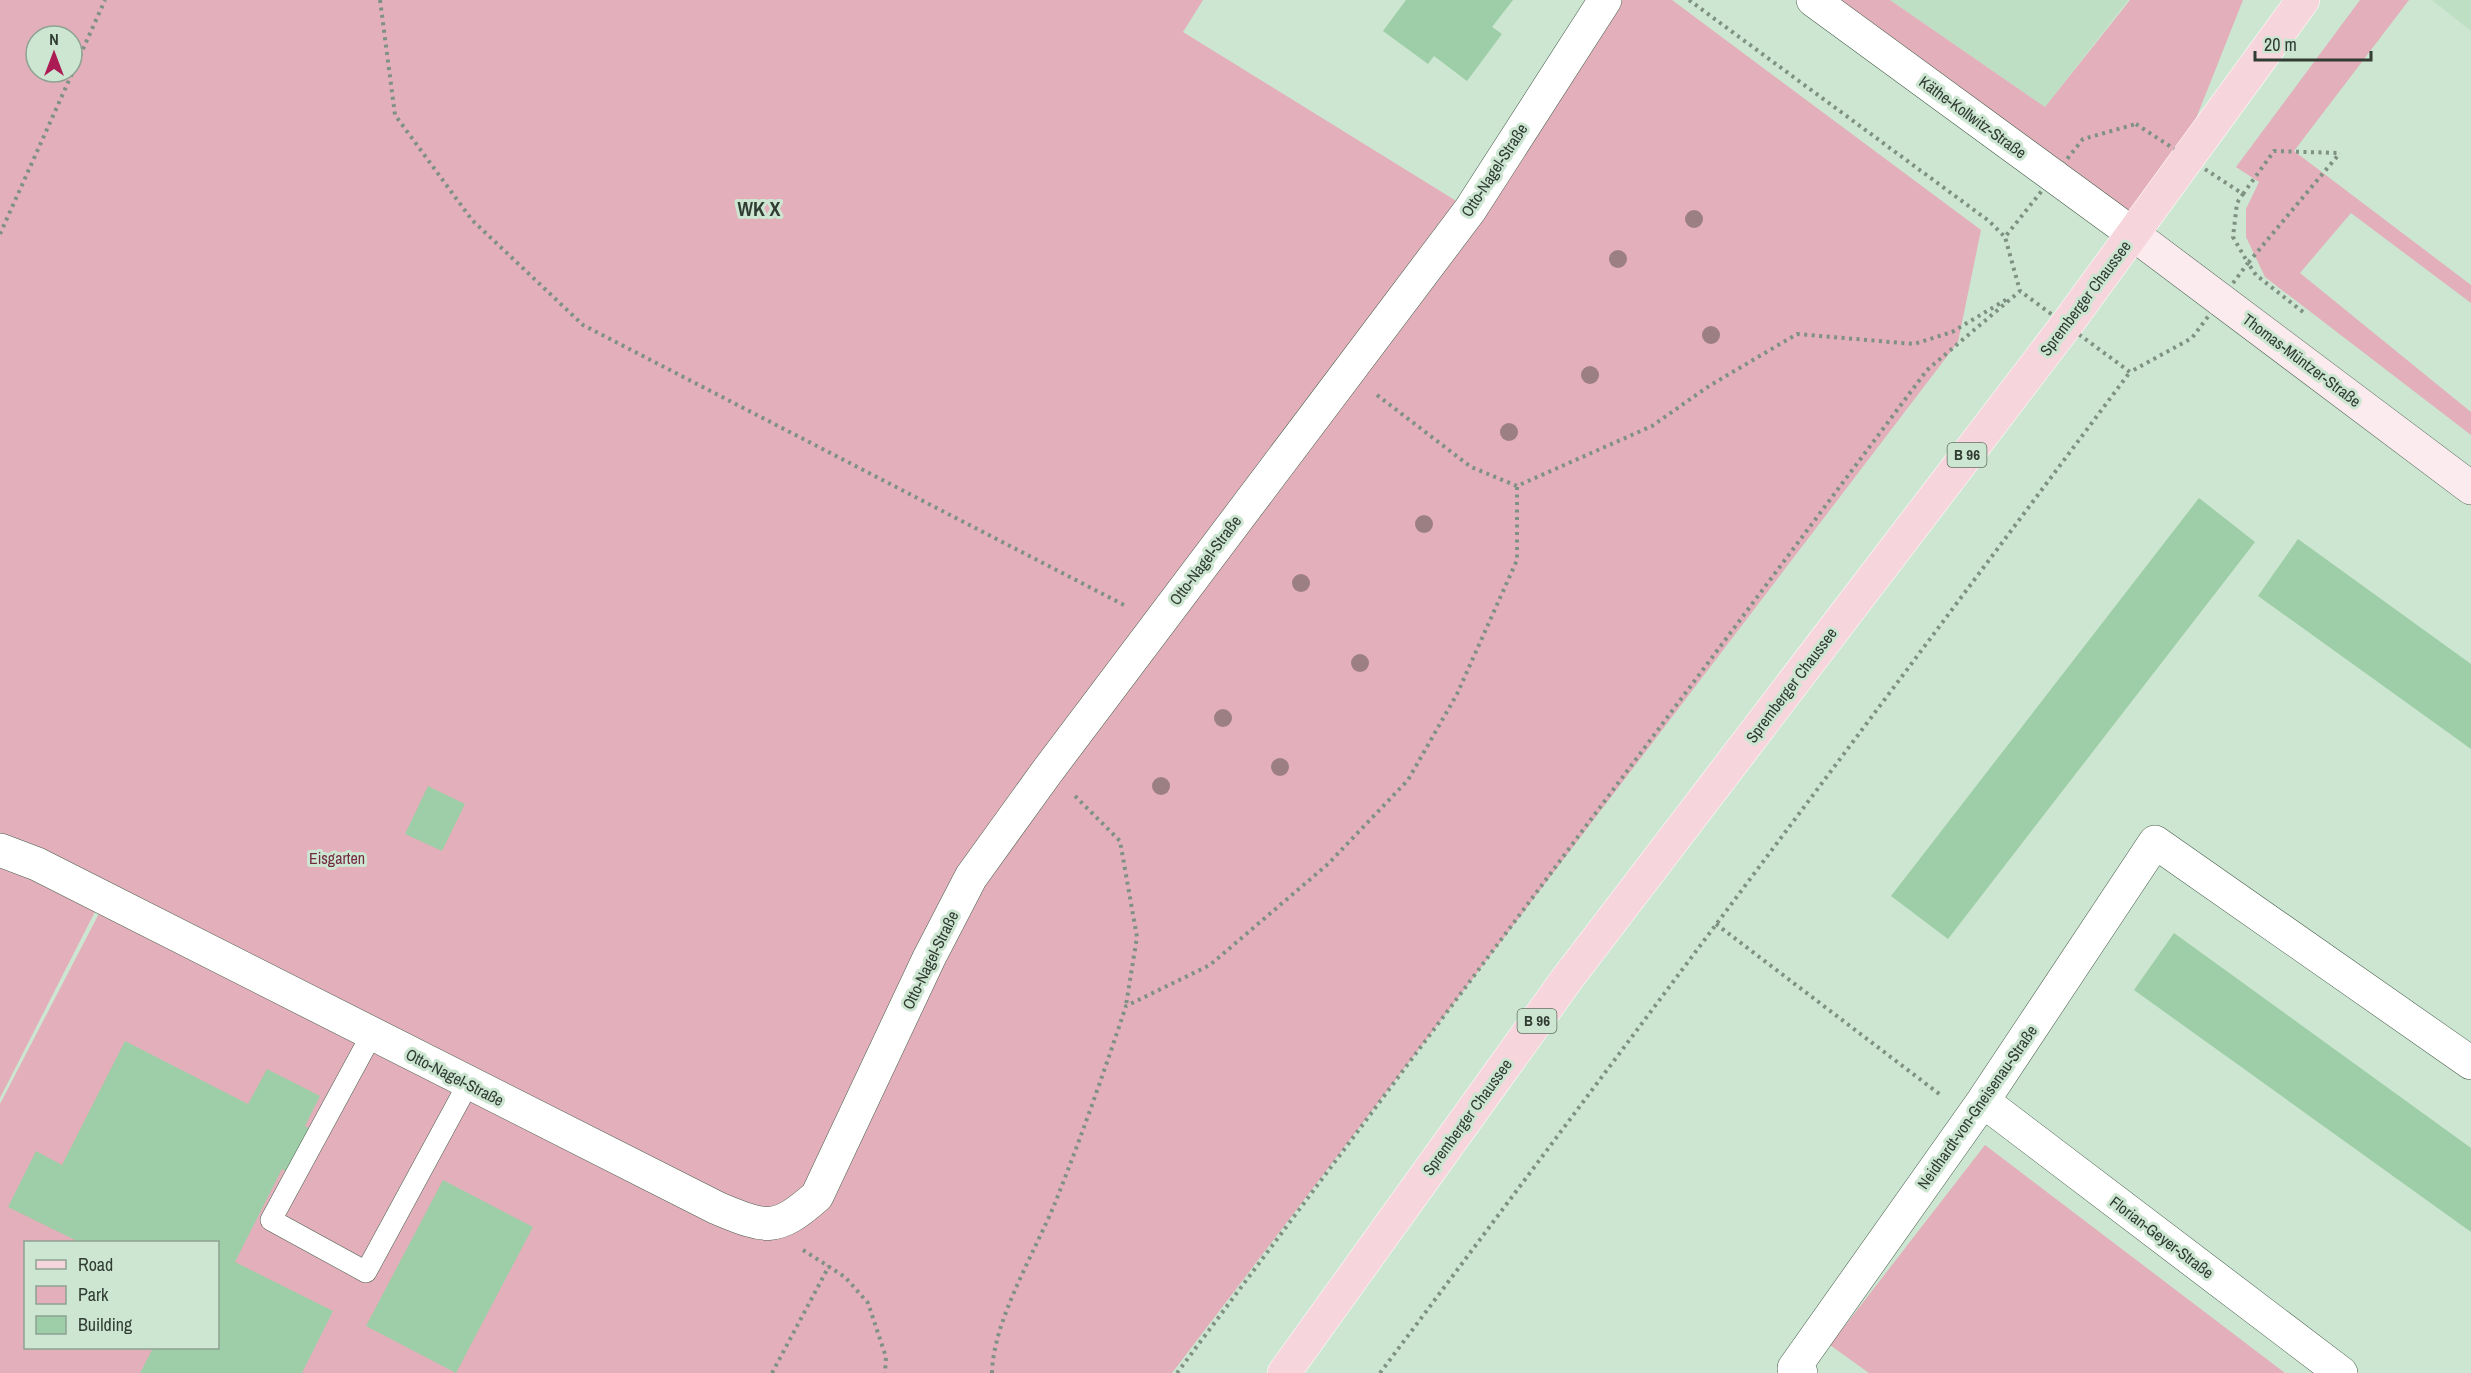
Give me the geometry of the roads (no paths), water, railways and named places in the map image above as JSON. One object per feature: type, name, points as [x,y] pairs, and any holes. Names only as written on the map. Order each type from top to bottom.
[{"type":"main road","name":"Spremberger Chaussee","points":[[1284,1373],[1567,979],[2067,324],[2303,0]]},
{"type":"street","name":"Otto-Nagel-Straße","points":[[0,850],[37,864],[717,1208],[755,1224],[776,1223],[800,1210],[817,1196],[929,958],[971,877],[1158,622],[1470,210],[1605,0]]},
{"type":"street","name":"Käthe-Kollwitz-Straße","points":[[1813,0],[2133,234]]},
{"type":"street","name":"Thomas-Müntzer-Straße","points":[[2133,234],[2471,488]]},
{"type":"street","name":"Neidhardt-von-Gneisenau-Straße","points":[[1797,1370],[1977,1110],[2155,842],[2471,1063]]},
{"type":"street","name":"Florian-Geyer-Straße","points":[[1977,1110],[2340,1373]]},
{"type":"lane","points":[[372,1034],[271,1220],[366,1272],[468,1084]]},
{"type":"district","name":"WK X","points":[[759,209]]},
{"type":"park label","name":"Eisgarten","points":[[337,858]]}]
